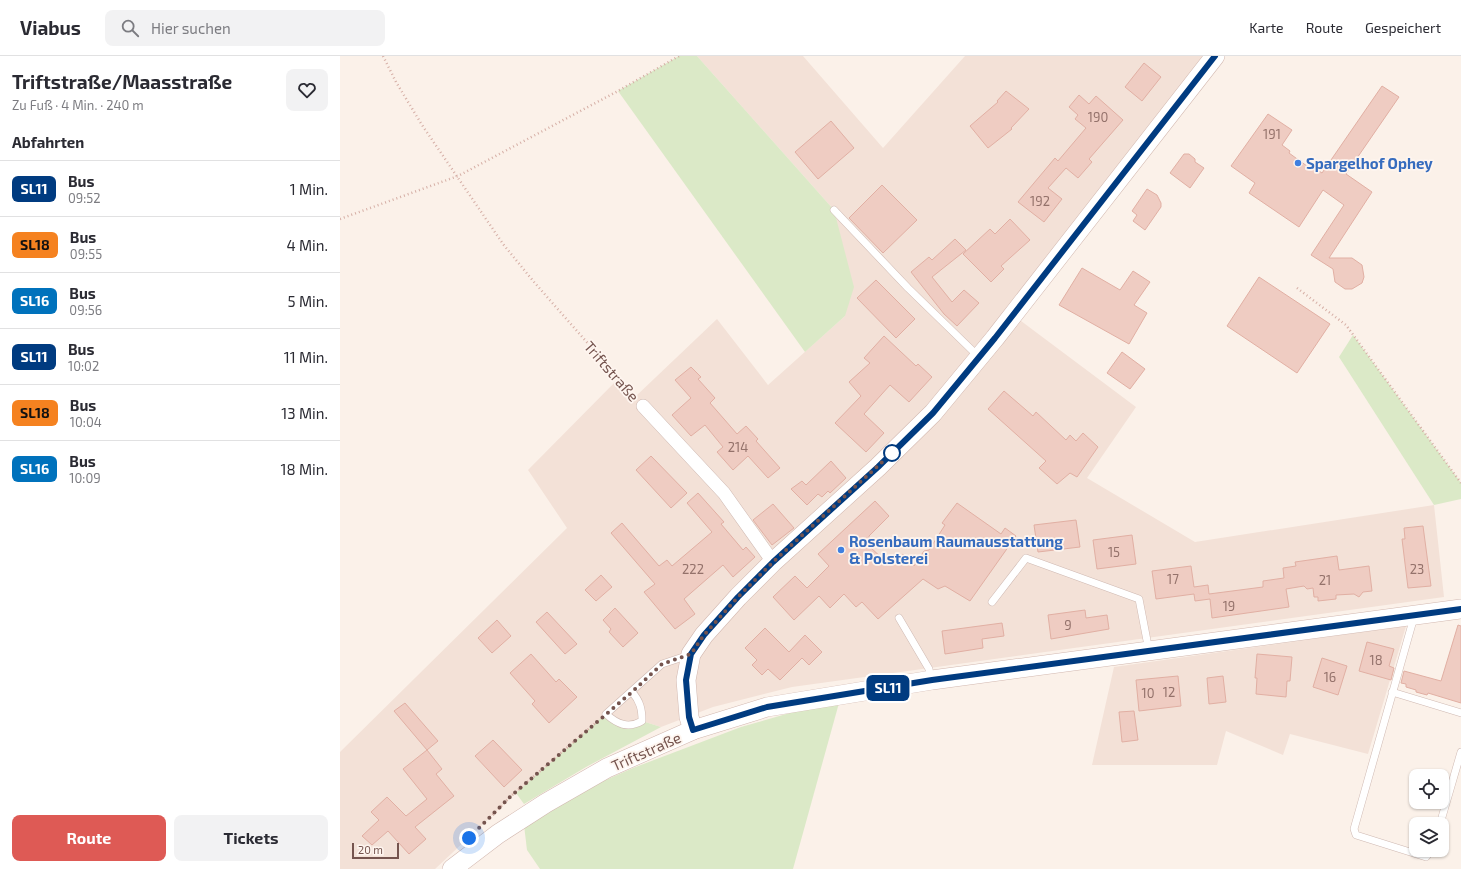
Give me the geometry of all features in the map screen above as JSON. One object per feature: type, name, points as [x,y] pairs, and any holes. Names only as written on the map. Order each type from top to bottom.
[{"type":"street","name":"Triftstraße","points":[[452,869],[498,834],[553,799],[607,768],[693,730],[689,717],[686,680],[691,654],[704,635],[738,597],[773,562],[878,467],[933,413],[979,357],[1215,56]]},
{"type":"street","name":"Triftstraße","points":[[643,406],[724,493],[773,562]]},
{"type":"street","points":[[693,730],[767,707],[932,680],[1461,609]]},
{"type":"lane","points":[[834,210],[908,288],[979,357]]},
{"type":"lane","points":[[992,602],[1026,558],[1139,599],[1149,651]]},
{"type":"lane","points":[[1409,852],[1356,836],[1354,829],[1415,615]]},
{"type":"lane","points":[[899,618],[929,669],[932,680]]},
{"type":"lane","points":[[632,692],[638,699],[642,712],[642,721],[635,725],[626,726],[615,722],[606,714],[662,664],[691,654]]},
{"type":"lane","points":[[1392,692],[1461,713]]},
{"type":"lane","points":[[1442,817],[1461,752]]},
{"type":"path","name":"Triftstraße","points":[[383,56],[396,82],[422,125],[503,244],[534,282],[643,406]]},
{"type":"path","points":[[340,219],[458,176],[618,91],[679,56]]},
{"type":"path","points":[[1297,288],[1346,325],[1461,483]]},
{"type":"path","points":[[485,822],[511,796],[606,714]]},
{"type":"shaded area","points":[[697,56],[803,56],[883,148],[965,56],[1207,56],[1005,309],[1136,407],[1087,478],[1195,542],[1434,505],[1444,597],[792,687],[713,707],[661,727],[642,721],[516,793],[435,869],[340,869],[340,752],[567,528],[528,470],[619,378],[635,397],[717,319],[768,385],[845,316],[834,210]]},
{"type":"shaded area","points":[[1406,626],[1368,754],[1290,734],[1283,755],[1226,731],[1217,765],[1092,765],[1114,667]]},
{"type":"green space","points":[[679,56],[697,56],[834,210],[854,287],[845,316],[805,352],[618,91]]},
{"type":"green space","points":[[1353,335],[1461,483],[1461,499],[1434,505],[1339,357]]},
{"type":"green space","points":[[839,703],[793,869],[540,869],[527,850],[524,825],[592,786],[633,768],[741,727],[807,708]]},
{"type":"green space","points":[[606,714],[620,724],[642,721],[661,727],[586,767],[524,804],[516,793]]},
{"type":"building","points":[[1144,63],[1161,77],[1142,101],[1125,87]]},
{"type":"building","points":[[1382,86],[1399,97],[1346,174],[1372,192],[1329,258],[1352,258],[1362,265],[1364,277],[1362,283],[1352,289],[1345,289],[1335,282],[1333,269],[1311,255],[1344,205],[1323,190],[1299,227],[1249,193],[1255,183],[1231,166],[1268,114],[1292,130],[1282,145],[1290,151],[1289,153],[1311,169],[1313,167],[1322,173]]},
{"type":"building","points":[[1006,91],[1029,109],[1011,128],[1012,129],[988,148],[970,126],[998,102],[997,101]]},
{"type":"building","points":[[1079,95],[1089,104],[1096,96],[1123,120],[1089,159],[1092,162],[1078,178],[1066,168],[1048,188],[1062,199],[1044,222],[1018,202],[1055,158],[1058,161],[1086,128],[1075,119],[1078,115],[1069,107]]},
{"type":"building","points":[[831,121],[854,148],[818,179],[795,152]]},
{"type":"building","points":[[1184,154],[1189,154],[1195,159],[1195,162],[1204,168],[1190,188],[1170,173]]},
{"type":"building","points":[[882,185],[917,220],[883,253],[849,218]]},
{"type":"building","points":[[1147,189],[1157,195],[1161,203],[1161,207],[1145,230],[1133,221],[1137,215],[1132,211]]},
{"type":"building","points":[[1010,219],[1030,240],[1001,266],[1004,269],[991,282],[963,254],[990,229],[995,234]]},
{"type":"building","points":[[955,239],[966,250],[932,277],[952,302],[964,290],[979,303],[957,326],[944,314],[911,272],[929,257],[932,260]]},
{"type":"building","points":[[1082,268],[1120,290],[1133,271],[1150,282],[1134,305],[1147,313],[1129,344],[1059,305]]},
{"type":"building","points":[[1259,277],[1330,324],[1297,373],[1227,326]]},
{"type":"building","points":[[876,280],[915,319],[896,338],[857,298]]},
{"type":"building","points":[[884,336],[916,366],[918,364],[932,377],[909,402],[890,385],[864,414],[884,433],[866,452],[835,423],[861,396],[849,382],[870,363],[864,358]]},
{"type":"building","points":[[1122,352],[1145,369],[1130,389],[1107,373]]},
{"type":"building","points":[[691,367],[701,377],[698,379],[715,398],[710,403],[737,434],[746,426],[758,439],[756,441],[780,468],[768,478],[748,456],[733,470],[717,452],[723,447],[705,425],[691,436],[672,415],[691,398],[675,380]]},
{"type":"building","points":[[1004,391],[1033,416],[1036,412],[1066,440],[1070,435],[1076,441],[1083,433],[1098,447],[1077,477],[1070,473],[1057,484],[1039,468],[1046,461],[988,409]]},
{"type":"building","points":[[651,456],[687,493],[671,508],[636,470]]},
{"type":"building","points":[[831,461],[846,478],[830,493],[828,491],[822,497],[818,494],[807,505],[791,489],[802,481],[806,485]]},
{"type":"building","points":[[698,493],[724,522],[721,524],[743,550],[746,547],[755,557],[733,577],[723,565],[684,599],[695,614],[675,629],[644,592],[655,584],[611,533],[622,523],[659,566],[667,560],[672,566],[712,532],[687,503]]},
{"type":"building","points":[[875,501],[889,516],[869,536],[869,546],[885,561],[895,561],[903,554],[914,566],[924,551],[929,550],[945,525],[942,523],[957,503],[1001,534],[1005,528],[1016,536],[970,601],[945,586],[938,589],[923,579],[878,619],[862,602],[856,607],[844,594],[830,608],[819,596],[794,620],[773,597],[795,576],[807,588],[829,566],[818,554]]},
{"type":"building","points":[[773,504],[794,528],[772,545],[753,520]]},
{"type":"building","points":[[1076,520],[1080,547],[1038,552],[1034,525]]},
{"type":"building","points":[[1423,526],[1431,586],[1408,588],[1402,539],[1405,539],[1404,528]]},
{"type":"building","points":[[1132,535],[1136,564],[1097,569],[1093,540]]},
{"type":"building","points":[[1337,556],[1339,570],[1369,566],[1372,591],[1363,592],[1359,597],[1354,594],[1336,595],[1336,599],[1318,601],[1318,597],[1314,597],[1313,588],[1307,589],[1304,586],[1286,589],[1289,607],[1212,618],[1210,599],[1195,601],[1194,594],[1156,599],[1152,571],[1191,566],[1194,587],[1208,585],[1209,594],[1263,587],[1263,581],[1284,578],[1283,568],[1296,566],[1295,562]]},
{"type":"building","points":[[601,575],[612,587],[596,601],[585,590]]},
{"type":"building","points":[[615,608],[638,633],[623,647],[609,632],[611,629],[603,620]]},
{"type":"building","points":[[1085,610],[1086,618],[1107,615],[1109,629],[1051,639],[1048,615]]},
{"type":"building","points":[[547,612],[577,644],[565,654],[536,622]]},
{"type":"building","points":[[497,620],[511,636],[492,653],[478,638]]},
{"type":"building","points":[[1002,623],[1004,636],[982,639],[983,648],[945,654],[942,631]]},
{"type":"building","points":[[1458,625],[1461,626],[1461,703],[1428,693],[1427,695],[1416,692],[1416,690],[1406,687],[1406,684],[1401,683],[1404,671],[1441,681]]},
{"type":"building","points":[[765,628],[789,652],[805,635],[822,652],[809,665],[802,658],[780,680],[768,669],[762,675],[752,665],[757,660],[745,648]]},
{"type":"building","points":[[1367,642],[1394,649],[1389,666],[1394,668],[1391,680],[1359,671]]},
{"type":"building","points":[[531,654],[556,682],[559,679],[577,697],[549,723],[532,704],[535,701],[510,673]]},
{"type":"building","points":[[1257,654],[1292,657],[1290,681],[1287,681],[1286,697],[1256,694],[1257,678],[1255,678]]},
{"type":"building","points":[[1322,658],[1347,666],[1338,695],[1313,687]]},
{"type":"building","points":[[1178,676],[1181,706],[1139,711],[1136,680]]},
{"type":"building","points":[[1223,676],[1226,702],[1209,704],[1207,678]]},
{"type":"building","points":[[405,703],[438,741],[427,750],[394,711]]},
{"type":"building","points":[[1134,711],[1138,740],[1122,742],[1119,712]]},
{"type":"building","points":[[493,740],[522,770],[504,787],[475,756]]},
{"type":"building","points":[[427,750],[442,769],[436,774],[454,796],[415,827],[426,839],[409,854],[388,831],[372,845],[362,836],[379,820],[371,812],[387,797],[406,816],[427,799],[403,769]]},
{"type":"bus line","name":"SL11","points":[[1215,56],[995,338],[933,413],[878,467],[773,562],[738,597],[704,635],[691,654],[686,680],[689,717],[693,730],[767,707],[932,680],[1461,609]]},
{"type":"place","name":"Spargelhof Ophey","points":[[1298,163]]},
{"type":"place","name":"Rosenbaum Raumausstattung & Polsterei","points":[[841,550]]},
{"type":"route","points":[[469,838],[511,796],[614,708],[662,664],[691,654],[704,635],[738,597],[773,562],[892,453]]}]
